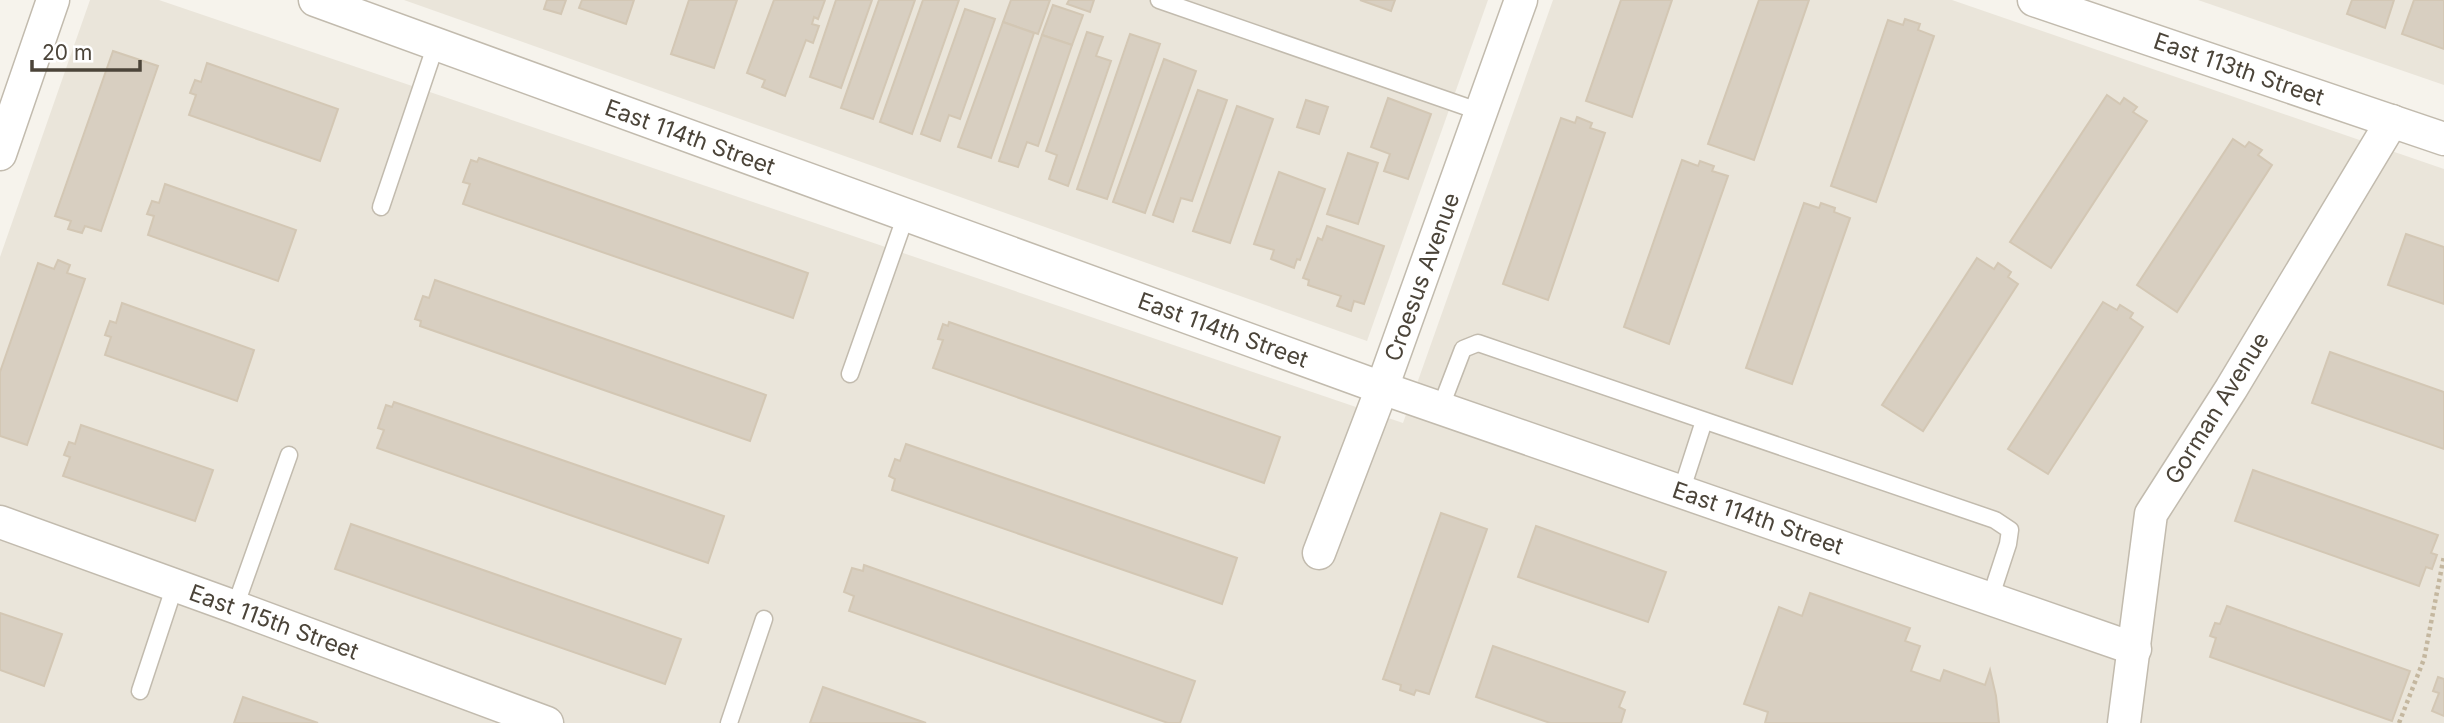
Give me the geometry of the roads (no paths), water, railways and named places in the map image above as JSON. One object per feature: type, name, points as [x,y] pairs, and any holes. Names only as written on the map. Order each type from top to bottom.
[{"type":"street","points":[[0,154],[53,0]]},
{"type":"street","name":"East 114th Street","points":[[315,0],[1440,409],[2135,649]]},
{"type":"street","name":"Croesus Avenue","points":[[1319,553],[1382,388],[1521,0]]},
{"type":"street","name":"East 113th Street","points":[[2034,0],[2444,139]]},
{"type":"street","name":"Gorman Avenue","points":[[2124,723],[2151,514],[2231,389],[2392,121]]},
{"type":"street","name":"East 115th Street","points":[[0,522],[235,607],[531,720]]},
{"type":"lane","points":[[1159,0],[1481,112]]},
{"type":"lane","points":[[381,207],[436,44]]},
{"type":"lane","points":[[850,374],[906,215]]},
{"type":"lane","points":[[1440,409],[1463,349],[1478,343],[1995,520],[2008,527],[2008,544],[1990,599]]},
{"type":"lane","points":[[1681,492],[1704,421]]},
{"type":"lane","points":[[235,607],[289,455]]},
{"type":"lane","points":[[140,691],[175,585]]},
{"type":"lane","points":[[729,723],[764,619]]}]
